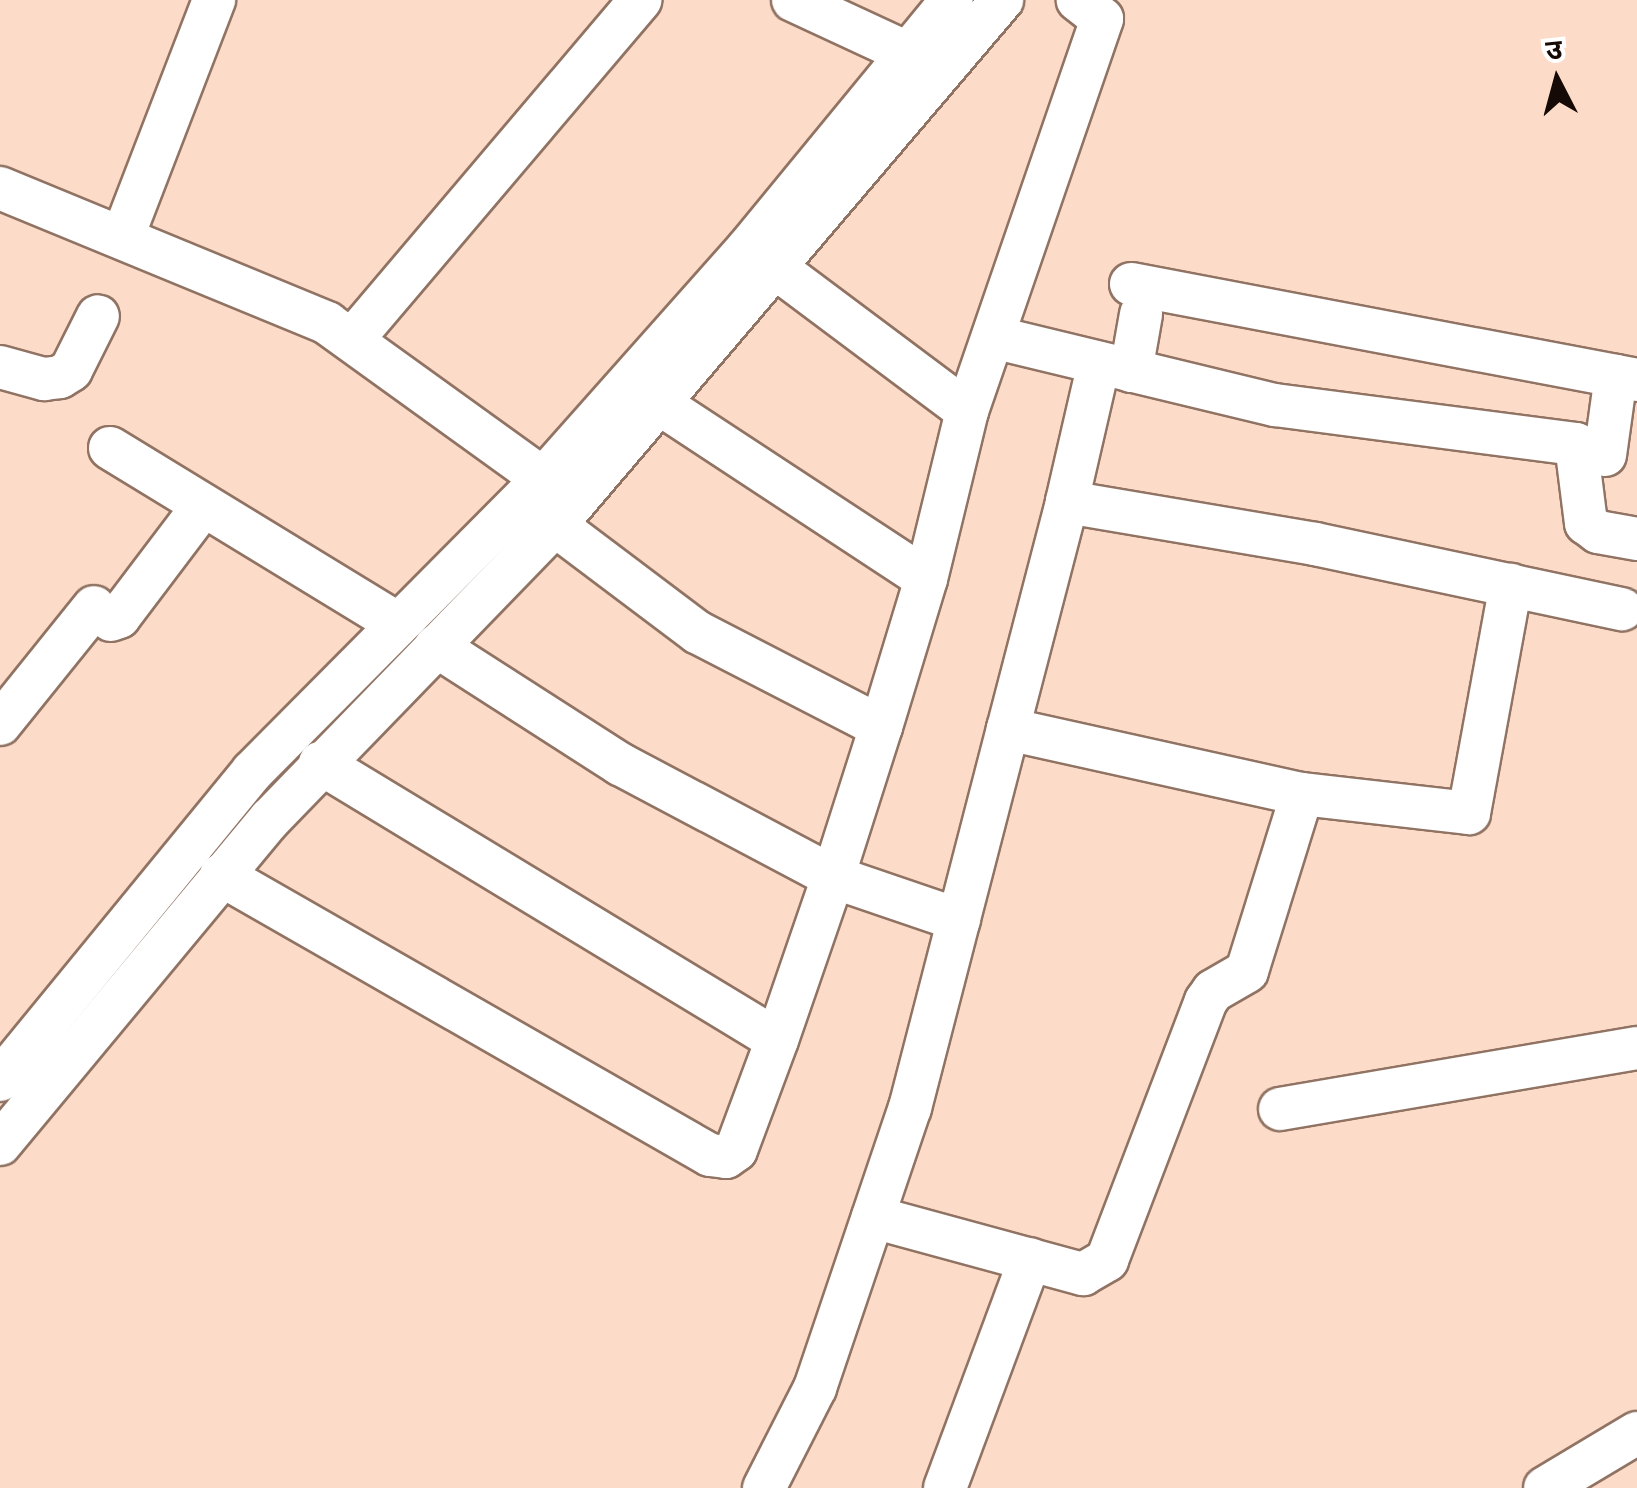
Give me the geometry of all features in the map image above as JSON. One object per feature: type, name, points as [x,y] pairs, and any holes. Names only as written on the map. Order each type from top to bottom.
[{"type":"street","points":[[123,236],[214,0]]},
{"type":"street","points":[[352,340],[640,0]]},
{"type":"street","points":[[793,0],[908,53]]},
{"type":"street","points":[[0,1080],[252,772],[544,479],[748,248],[952,0]]},
{"type":"street","points":[[0,1144],[221,875],[320,763],[555,525],[777,269],[1002,0]]},
{"type":"street","points":[[221,875],[710,1155],[726,1157],[736,1150],[833,878],[926,579],[967,411],[1102,18],[1078,0]]},
{"type":"street","points":[[0,188],[328,323],[544,479]]},
{"type":"street","points":[[777,269],[967,411]]},
{"type":"street","points":[[764,1488],[815,1388],[910,1108],[1068,502],[1136,299],[1626,378],[1605,455]]},
{"type":"street","points":[[0,367],[44,378],[60,377],[70,370],[98,316]]},
{"type":"street","points":[[993,337],[1275,404],[1576,444],[1586,523],[1598,532],[1637,539]]},
{"type":"street","points":[[660,404],[926,579]]},
{"type":"street","points":[[110,448],[398,624]]},
{"type":"street","points":[[1068,502],[1315,544],[1622,609]]},
{"type":"street","points":[[0,724],[102,614],[118,617],[203,506]]},
{"type":"street","points":[[555,525],[697,632],[881,727]]},
{"type":"street","points":[[1008,729],[1302,794],[1469,813],[1511,585]]},
{"type":"street","points":[[436,646],[620,764],[833,878],[959,920]]},
{"type":"street","points":[[320,763],[777,1040]]},
{"type":"street","points":[[873,1216],[1084,1274],[1107,1260],[1206,1001],[1213,991],[1247,970],[1302,794]]},
{"type":"street","points":[[1280,1109],[1637,1048]]},
{"type":"street","points":[[944,1488],[1030,1259]]},
{"type":"street","points":[[1545,1488],[1636,1436]]}]
